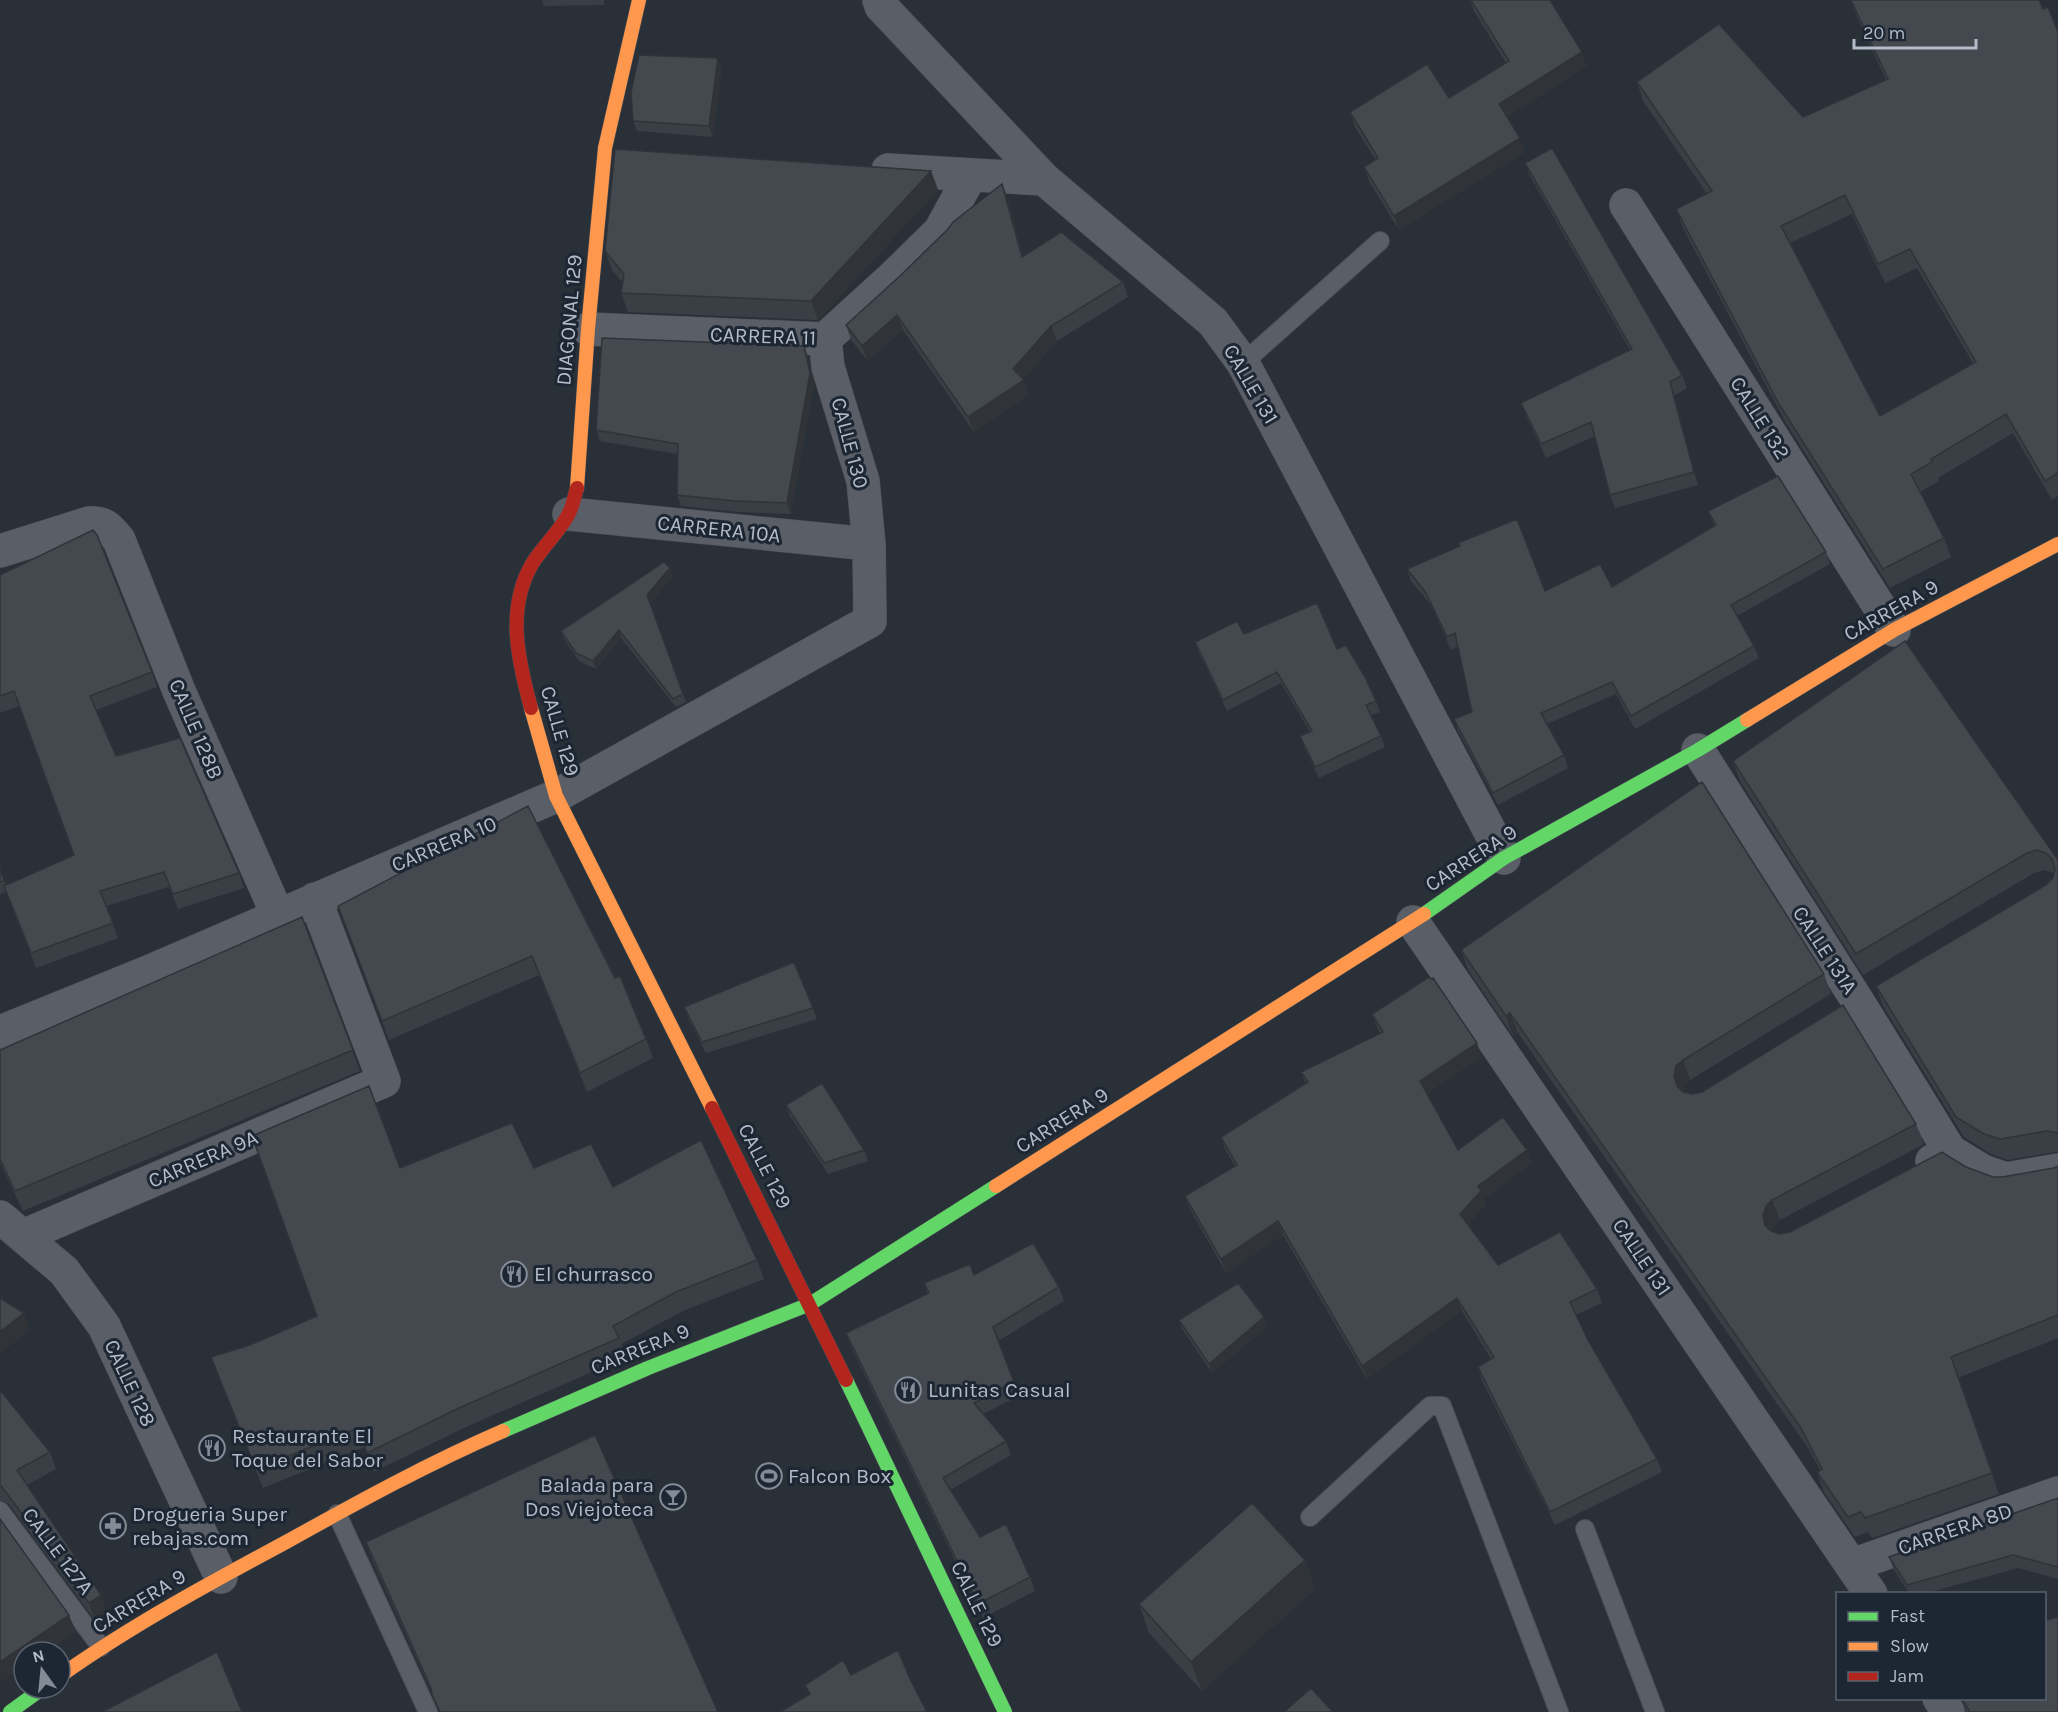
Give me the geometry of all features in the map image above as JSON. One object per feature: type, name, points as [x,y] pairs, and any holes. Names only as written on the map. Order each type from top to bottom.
[{"type":"street","name":"DIAGONAL 129","points":[[515,630],[518,597],[532,564],[569,514],[579,482],[588,329],[605,148],[639,0]]},
{"type":"street","name":"CALLE 131","points":[[879,0],[881,6],[1044,179],[1214,322],[1242,363],[1504,858]]},
{"type":"street","points":[[605,148],[640,151]]},
{"type":"street","points":[[864,168],[1044,179]]},
{"type":"street","name":"CARRERA 11","points":[[588,329],[825,339],[893,278],[940,231],[970,176]]},
{"type":"street","name":"CALLE 132","points":[[1626,206],[1894,630]]},
{"type":"street","name":"CALLE 130","points":[[825,339],[828,367],[863,481],[869,544],[870,621]]},
{"type":"street","name":"CARRERA 10A","points":[[569,514],[869,544]]},
{"type":"street","name":"CALLE 128B","points":[[0,551],[88,523],[102,522],[119,540],[179,691],[278,916]]},
{"type":"street","name":"CARRERA 9","points":[[72,1668],[101,1647],[221,1576],[472,1444],[648,1368],[810,1304],[1413,922],[1504,858],[1698,750],[1894,630],[2058,544]]},
{"type":"street","name":"CARRERA 10","points":[[0,1032],[148,972],[556,796],[870,621]]},
{"type":"street","name":"CALLE 129","points":[[515,630],[525,686],[556,796],[810,1304],[1005,1712]]},
{"type":"street","name":"CALLE 131A","points":[[1698,750],[1950,1151]]},
{"type":"street","name":"CARRERA 9A","points":[[12,1227],[384,1082],[315,899]]},
{"type":"street","name":"CALLE 131","points":[[1413,922],[1870,1592]]},
{"type":"street","points":[[1828,1018],[1886,983]]},
{"type":"street","points":[[1910,1173],[1950,1151],[1983,1171],[2006,1179],[2058,1170]]},
{"type":"street","name":"CALLE 128","points":[[12,1227],[64,1271],[104,1326],[221,1576]]},
{"type":"street","name":"CARRERA 8D","points":[[1852,1565],[2058,1493]]},
{"type":"street","points":[[10,1712],[26,1700]]},
{"type":"lane","points":[[1242,363],[1380,241]]},
{"type":"lane","points":[[1310,1517],[1430,1406],[1442,1406],[1559,1712]]},
{"type":"lane","name":"CALLE 127A","points":[[0,1511],[101,1647]]},
{"type":"lane","points":[[336,1514],[428,1712]]},
{"type":"lane","points":[[1585,1528],[1655,1712]]},
{"type":"building","points":[[1471,0],[1550,0],[1582,52],[1499,104],[1520,138],[1394,216],[1364,167],[1378,158],[1350,112],[1427,64],[1449,98],[1509,61]]},
{"type":"building","points":[[1851,0],[2039,0],[2043,9],[2048,7],[2058,32],[2058,473],[2045,481],[2006,414],[1931,459],[1932,462],[1911,474],[1944,538],[1883,569],[1779,404],[1676,209],[1712,191],[1637,82],[1719,24],[1803,117],[1888,79]],"holes":[[[1845,195],[1878,264],[1910,249],[1976,362],[1880,416],[1781,226]]]},
{"type":"building","points":[[639,55],[718,58],[709,126],[633,121],[631,92]]},
{"type":"building","points":[[1552,148],[1682,375],[1670,382],[1694,472],[1610,495],[1591,422],[1541,444],[1521,403],[1632,349],[1525,163]]},
{"type":"building","points":[[615,149],[931,171],[811,301],[621,293],[624,274],[605,251]]},
{"type":"building","points":[[1002,184],[1022,257],[1061,232],[1123,282],[1051,326],[1013,369],[1024,380],[968,417],[897,315],[862,346],[846,325],[901,275],[953,222]]},
{"type":"building","points":[[602,338],[804,346],[810,373],[787,503],[677,495],[678,444],[596,430]]},
{"type":"building","points":[[1778,476],[1826,552],[1731,605],[1754,646],[1631,716],[1612,682],[1541,713],[1564,755],[1493,793],[1454,719],[1472,712],[1455,633],[1447,637],[1426,593],[1407,569],[1460,546],[1458,543],[1517,519],[1545,591],[1600,564],[1612,587],[1716,525],[1708,511]]},
{"type":"building","points":[[93,530],[152,672],[90,696],[116,756],[180,738],[239,873],[173,894],[164,872],[100,891],[113,923],[31,953],[4,886],[74,855],[14,691],[0,696],[0,575]]},
{"type":"building","points":[[664,562],[670,568],[647,595],[683,694],[673,699],[619,630],[593,661],[576,653],[561,631]]},
{"type":"building","points":[[1317,603],[1337,649],[1346,645],[1365,677],[1376,701],[1366,705],[1381,736],[1315,767],[1300,736],[1312,731],[1277,672],[1223,700],[1195,642],[1237,621],[1244,634]]},
{"type":"building","points":[[1905,641],[2058,860],[2058,1133],[2047,1131],[2000,1139],[1984,1134],[1956,1117],[1876,986],[2046,885],[2053,878],[2055,869],[2052,859],[2046,853],[2037,850],[2027,853],[1856,954],[1733,761]]},
{"type":"building","points":[[1702,782],[1824,974],[1683,1060],[1676,1066],[1674,1076],[1677,1086],[1683,1092],[1693,1094],[1702,1092],[1843,1005],[1916,1124],[1772,1200],[1766,1206],[1763,1216],[1765,1225],[1771,1231],[1780,1234],[1790,1232],[1942,1152],[1966,1167],[1993,1177],[2058,1166],[2058,1315],[1951,1357],[1992,1473],[1865,1518],[1861,1512],[1848,1517],[1817,1472],[1822,1469],[1801,1428],[1510,1013],[1506,1016],[1461,950]]},
{"type":"building","points":[[528,806],[615,978],[620,976],[646,1039],[580,1073],[532,956],[382,1021],[338,906]]},
{"type":"building","points":[[0,868],[4,881],[0,882]]},
{"type":"building","points":[[302,917],[353,1050],[15,1191],[0,1159],[0,1050]]},
{"type":"building","points":[[794,962],[813,1008],[702,1042],[684,1007]]},
{"type":"building","points":[[1429,977],[1433,978],[1477,1043],[1420,1081],[1458,1150],[1503,1117],[1527,1150],[1478,1186],[1481,1191],[1460,1214],[1498,1265],[1560,1232],[1597,1289],[1570,1302],[1588,1340],[1657,1459],[1550,1512],[1478,1367],[1494,1357],[1457,1298],[1362,1366],[1278,1221],[1221,1259],[1185,1196],[1237,1165],[1221,1137],[1308,1082],[1301,1072],[1383,1032],[1372,1014]]},
{"type":"building","points":[[822,1083],[864,1150],[824,1163],[786,1105]]},
{"type":"building","points":[[369,1086],[400,1168],[512,1123],[534,1168],[591,1144],[613,1187],[701,1140],[757,1260],[676,1292],[613,1326],[619,1338],[459,1408],[367,1453],[358,1428],[256,1469],[211,1357],[250,1345],[317,1316],[252,1136]]},
{"type":"building","points":[[1033,1243],[1059,1287],[993,1327],[1014,1382],[974,1403],[1006,1441],[943,1478],[980,1537],[1006,1524],[1030,1577],[978,1604],[846,1333],[929,1293],[924,1283],[970,1264],[974,1275]]},
{"type":"building","points":[[1238,1283],[1264,1317],[1209,1364],[1179,1320]]},
{"type":"building","points":[[0,1298],[24,1313],[0,1332]]},
{"type":"building","points":[[0,1390],[50,1452],[17,1470],[101,1595],[89,1603],[0,1485]]},
{"type":"building","points":[[595,1435],[718,1712],[440,1712],[366,1542]]},
{"type":"building","points":[[2058,1498],[2058,1567],[2013,1555],[1907,1585],[1889,1557]]},
{"type":"building","points":[[1252,1503],[1305,1560],[1191,1662],[1139,1604]]},
{"type":"building","points":[[0,1519],[69,1615],[32,1640],[12,1640],[12,1654],[0,1662]]},
{"type":"building","points":[[2058,1617],[2058,1712],[1970,1712],[1963,1700],[2046,1700],[2046,1620]]},
{"type":"building","points":[[898,1650],[927,1712],[780,1712],[810,1694],[805,1685],[843,1660],[851,1675]]},
{"type":"building","points":[[217,1652],[242,1712],[102,1712]]},
{"type":"building","points":[[1311,1688],[1333,1712],[1284,1712]]},
{"type":"traffic: fast","points":[[1424,914],[1504,858],[1698,750],[1747,720]]},
{"type":"traffic: fast","points":[[503,1431],[648,1368],[810,1304],[996,1186]]},
{"type":"traffic: fast","points":[[846,1380],[1005,1712]]},
{"type":"traffic: fast","points":[[10,1712],[26,1700]]},
{"type":"traffic: slow","points":[[577,488],[588,329],[605,148],[639,0]]},
{"type":"traffic: slow","points":[[1747,720],[1894,630],[2058,544]]},
{"type":"traffic: slow","points":[[531,708],[556,796],[712,1108]]},
{"type":"traffic: slow","points":[[996,1186],[1424,914]]},
{"type":"traffic: slow","points":[[72,1668],[143,1622],[230,1573],[394,1483],[503,1431]]},
{"type":"traffic: jam","points":[[531,708],[522,672],[517,635],[519,599],[532,564],[564,521],[571,509],[577,488]]},
{"type":"traffic: jam","points":[[712,1108],[846,1380]]},
{"type":"place","name":"El churrasco","points":[[514,1274]]},
{"type":"place","name":"Lunitas Casual","points":[[908,1390]]},
{"type":"place","name":"Restaurante El Toque del Sabor","points":[[212,1448]]},
{"type":"place","name":"Falcon Box","points":[[769,1476]]},
{"type":"place","name":"Balada para Dos Viejoteca","points":[[673,1497]]},
{"type":"place","name":"Drogueria Super rebajas.com","points":[[113,1526]]}]
